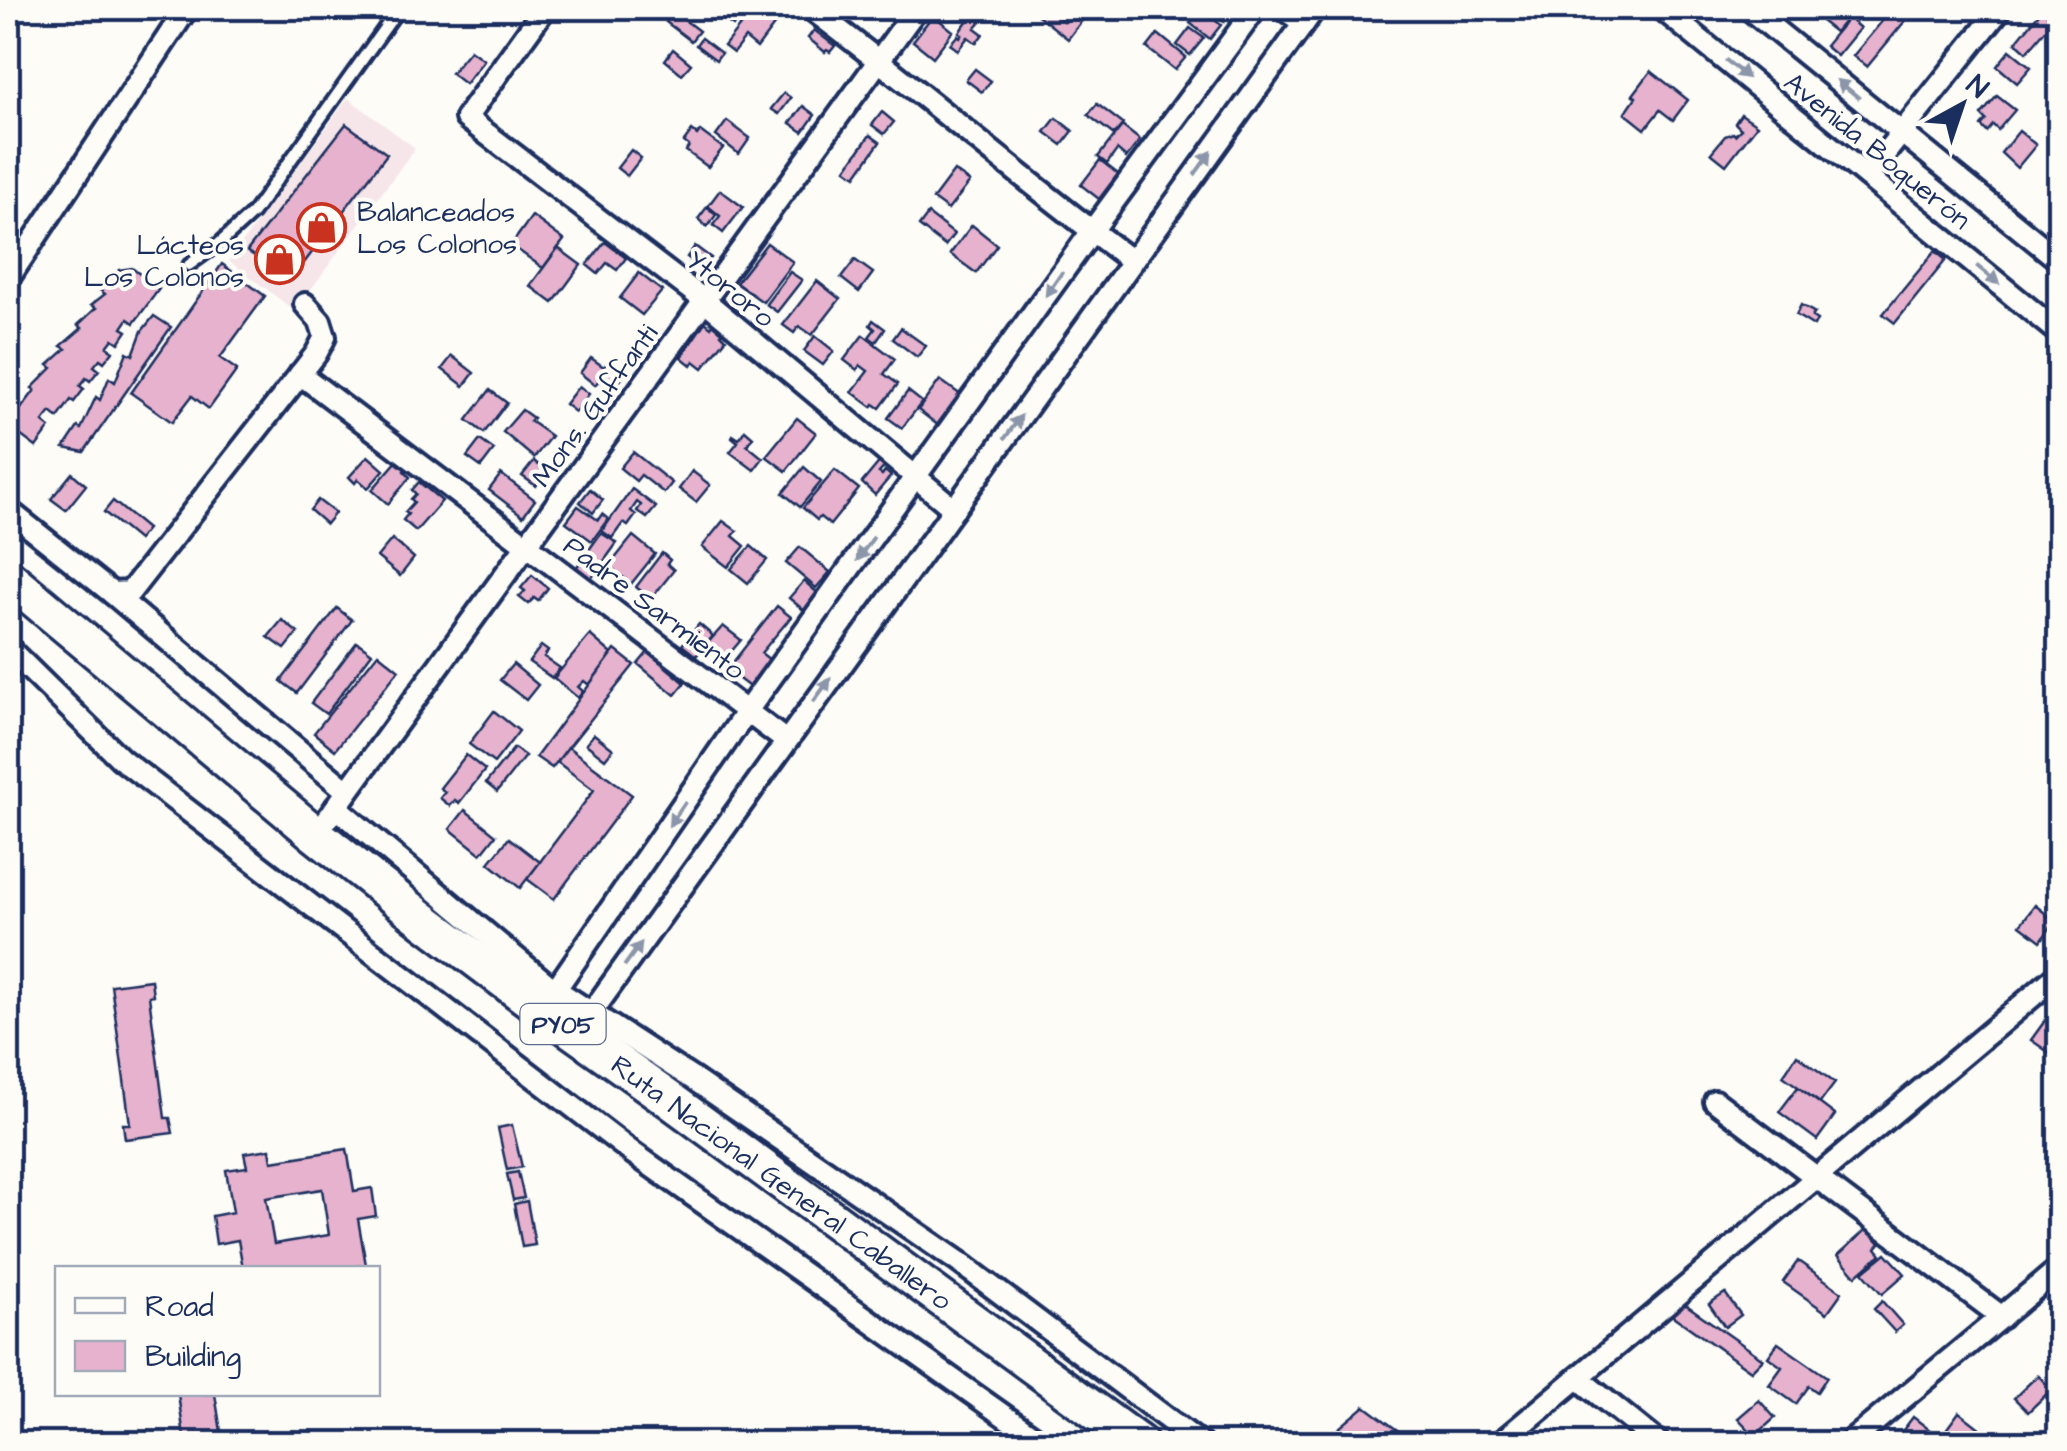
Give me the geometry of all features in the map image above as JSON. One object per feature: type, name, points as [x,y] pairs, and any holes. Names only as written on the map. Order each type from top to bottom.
[{"type":"highway","name":"Ruta Nacional General Caballero","points":[[8,578],[332,811],[549,1000],[1140,1444]]},
{"type":"street","points":[[8,279],[188,8]]},
{"type":"street","name":"Ytororo","points":[[545,8],[466,118],[704,300],[954,508]]},
{"type":"street","points":[[810,8],[1132,261]]},
{"type":"street","name":"Mons. Guffanti","points":[[332,811],[917,8]]},
{"type":"street","points":[[549,1000],[748,711],[1256,8]]},
{"type":"street","points":[[1201,1444],[959,1262],[696,1081],[584,1023],[1309,15],[1282,8]]},
{"type":"street","name":"Avenida Boquerón","points":[[1661,8],[2060,334]]},
{"type":"street","name":"Avenida Boquerón","points":[[1748,8],[2060,261]]},
{"type":"street","points":[[1867,176],[2001,8]]},
{"type":"street","points":[[112,593],[130,592],[325,337],[320,321],[305,304]]},
{"type":"street","name":"Padre Sarmiento","points":[[300,374],[786,741]]},
{"type":"street","points":[[8,510],[112,593],[332,811]]},
{"type":"street","points":[[8,648],[122,759],[633,1154],[1044,1444]]},
{"type":"street","points":[[1499,1444],[2058,976]]},
{"type":"street","points":[[1715,1100],[2002,1316]]},
{"type":"street","points":[[1848,1444],[2060,1268]]},
{"type":"street","points":[[1578,1378],[1660,1444]]},
{"type":"lane","points":[[189,265],[253,213],[399,8]]},
{"type":"shaded area","points":[[348,98],[415,148],[295,311],[229,261]]},
{"type":"building","points":[[761,8],[778,20],[757,48],[745,38],[733,53],[724,46],[740,26],[735,22],[733,26],[712,11]]},
{"type":"building","points":[[977,8],[993,8],[975,28],[983,34],[976,43],[968,37],[958,50],[950,44],[960,37],[959,32]]},
{"type":"building","points":[[1029,8],[1047,8],[1065,22],[1068,18],[1063,14],[1068,8],[1079,8],[1087,14],[1068,39]]},
{"type":"building","points":[[1222,8],[1236,8],[1224,22],[1216,16]]},
{"type":"building","points":[[1832,8],[1855,8],[1835,32],[1821,21]]},
{"type":"building","points":[[1893,8],[1910,15],[1867,67],[1853,56]]},
{"type":"building","points":[[1201,9],[1221,25],[1210,39],[1190,23]]},
{"type":"building","points":[[2042,10],[2054,20],[2027,52],[2016,42]]},
{"type":"building","points":[[674,12],[699,31],[691,41],[666,22]]},
{"type":"building","points":[[933,15],[953,31],[933,57],[913,41]]},
{"type":"building","points":[[1848,18],[1860,28],[1837,56],[1825,46]]},
{"type":"building","points":[[1190,28],[1204,38],[1190,55],[1177,45]]},
{"type":"building","points":[[814,30],[835,46],[830,52],[808,38]]},
{"type":"building","points":[[1158,34],[1186,57],[1175,70],[1147,48]]},
{"type":"building","points":[[701,38],[721,53],[716,60],[696,45]]},
{"type":"building","points":[[673,49],[691,64],[682,74],[665,60]]},
{"type":"building","points":[[470,50],[484,60],[465,84],[451,73]]},
{"type":"building","points":[[2010,50],[2031,67],[2017,83],[1997,66]]},
{"type":"building","points":[[975,69],[991,81],[982,92],[966,80]]},
{"type":"building","points":[[1651,71],[1688,100],[1673,120],[1660,110],[1645,129],[1625,113]]},
{"type":"building","points":[[784,93],[791,98],[779,114],[771,109]]},
{"type":"building","points":[[1997,96],[2015,110],[1998,130],[1993,125],[1987,132],[1981,126],[1986,120],[1981,115]]},
{"type":"building","points":[[1097,104],[1123,124],[1114,135],[1088,115]]},
{"type":"building","points":[[803,106],[815,115],[803,132],[790,123]]},
{"type":"building","points":[[882,112],[894,122],[884,134],[872,125]]},
{"type":"building","points":[[1741,114],[1757,125],[1726,165],[1711,153],[1725,136],[1735,135],[1741,129],[1735,123]]},
{"type":"building","points":[[1056,118],[1073,131],[1062,145],[1045,132]]},
{"type":"building","points":[[727,121],[750,138],[739,154],[716,136]]},
{"type":"building","points":[[346,124],[387,154],[291,280],[247,251]]},
{"type":"building","points":[[1122,126],[1140,140],[1126,158],[1117,150],[1107,164],[1098,157]]},
{"type":"building","points":[[692,131],[697,135],[700,131],[723,148],[708,167],[686,151],[689,146],[684,142]]},
{"type":"building","points":[[2019,131],[2036,145],[2017,168],[2001,153]]},
{"type":"building","points":[[870,135],[880,142],[856,176],[846,169]]},
{"type":"building","points":[[631,150],[641,158],[627,176],[617,168]]},
{"type":"building","points":[[1100,160],[1118,174],[1099,199],[1081,185]]},
{"type":"building","points":[[954,171],[970,182],[948,210],[933,199]]},
{"type":"building","points":[[720,190],[743,207],[723,233],[713,225],[720,216],[708,206]]},
{"type":"building","points":[[707,207],[716,215],[707,227],[698,219]]},
{"type":"building","points":[[928,214],[954,234],[945,246],[919,226]]},
{"type":"building","points":[[532,216],[564,240],[543,268],[511,245]]},
{"type":"building","points":[[972,225],[997,245],[976,273],[950,254]]},
{"type":"building","points":[[605,242],[626,258],[617,270],[607,263],[598,274],[587,265]]},
{"type":"building","points":[[767,243],[793,262],[763,302],[736,283]]},
{"type":"building","points":[[695,246],[711,258],[701,271],[687,257]]},
{"type":"building","points":[[558,248],[581,265],[553,303],[530,286]]},
{"type":"building","points":[[1935,251],[1946,260],[1895,323],[1883,314]]},
{"type":"building","points":[[855,260],[873,273],[859,292],[841,278]]},
{"type":"building","points":[[222,264],[265,296],[220,358],[237,370],[209,409],[192,396],[172,422],[131,393]]},
{"type":"building","points":[[132,268],[159,289],[134,323],[128,319],[122,328],[127,331],[119,343],[113,339],[107,347],[113,351],[104,362],[100,359],[94,366],[99,370],[90,381],[86,378],[80,386],[84,389],[74,402],[71,400],[58,418],[51,412],[43,422],[50,428],[36,447],[8,426],[35,390],[32,388],[52,368],[48,365],[66,349],[61,346],[82,328],[78,325],[96,308],[91,305],[105,294],[100,290],[119,270]]},
{"type":"building","points":[[790,272],[802,280],[777,312],[766,304]]},
{"type":"building","points":[[639,273],[662,291],[642,315],[620,298]]},
{"type":"building","points":[[817,281],[840,299],[812,335],[799,326],[794,333],[783,325]]},
{"type":"building","points":[[1801,305],[1815,313],[1814,326],[1796,315]]},
{"type":"building","points":[[154,316],[171,327],[84,452],[64,448],[78,427],[81,429],[96,397],[100,400],[109,378],[115,382],[127,352],[133,355],[142,331]]},
{"type":"building","points":[[873,320],[885,329],[876,342],[869,337],[875,329],[870,325]]},
{"type":"building","points":[[705,322],[723,332],[726,339],[703,368],[681,357]]},
{"type":"building","points":[[901,328],[926,346],[917,357],[893,339]]},
{"type":"building","points":[[863,335],[895,359],[884,374],[898,384],[880,408],[874,404],[872,407],[852,392],[868,371],[860,365],[857,370],[844,360]]},
{"type":"building","points":[[815,336],[834,351],[823,365],[804,351]]},
{"type":"building","points":[[452,356],[474,373],[464,386],[442,369]]},
{"type":"building","points":[[591,358],[604,367],[608,362],[625,374],[613,390],[599,380],[595,385],[580,373]]},
{"type":"building","points":[[940,380],[961,395],[939,426],[918,410]]},
{"type":"building","points":[[579,386],[589,394],[575,412],[565,404]]},
{"type":"building","points":[[490,390],[507,403],[484,433],[467,420]]},
{"type":"building","points":[[908,391],[922,402],[902,428],[888,418]]},
{"type":"building","points":[[522,410],[551,436],[534,458],[503,432]]},
{"type":"building","points":[[797,418],[816,433],[786,471],[766,456]]},
{"type":"building","points":[[745,430],[753,437],[747,445],[763,458],[754,470],[730,452],[738,442],[733,435],[739,439]]},
{"type":"building","points":[[480,440],[494,450],[481,467],[467,457]]},
{"type":"building","points":[[633,452],[672,483],[664,493],[641,475],[636,481],[620,468]]},
{"type":"building","points":[[368,456],[384,470],[368,488],[349,477]]},
{"type":"building","points":[[398,460],[407,467],[404,471],[410,477],[388,504],[372,490]]},
{"type":"building","points":[[881,460],[886,465],[879,473],[885,471],[891,476],[875,495],[862,483]]},
{"type":"building","points":[[534,461],[546,472],[536,486],[522,476]]},
{"type":"building","points":[[804,467],[821,482],[800,507],[783,493]]},
{"type":"building","points":[[835,470],[859,489],[830,525],[803,508]]},
{"type":"building","points":[[692,471],[710,485],[696,502],[679,489]]},
{"type":"building","points":[[72,473],[86,485],[66,510],[51,499]]},
{"type":"building","points":[[501,474],[535,500],[523,516],[489,490]]},
{"type":"building","points":[[419,482],[442,501],[416,531],[403,520],[414,502],[411,499],[416,494],[412,490]]},
{"type":"building","points":[[590,489],[603,500],[593,513],[580,502]]},
{"type":"building","points":[[632,489],[656,507],[647,518],[637,511],[641,505],[637,502],[631,511],[636,515],[628,526],[623,523],[612,538],[602,531]]},
{"type":"building","points":[[318,500],[335,513],[326,524],[310,510]]},
{"type":"building","points":[[113,501],[147,529],[138,540],[104,512]]},
{"type":"building","points":[[578,506],[598,520],[602,514],[608,519],[592,541],[566,522]]},
{"type":"building","points":[[723,521],[737,531],[733,536],[745,546],[728,567],[702,547]]},
{"type":"building","points":[[601,533],[617,543],[591,579],[576,568]]},
{"type":"building","points":[[633,536],[655,554],[631,584],[609,566]]},
{"type":"building","points":[[392,539],[414,558],[400,576],[377,557]]},
{"type":"building","points":[[751,546],[767,560],[748,583],[731,569]]},
{"type":"building","points":[[800,547],[830,572],[816,588],[786,563]]},
{"type":"building","points":[[662,553],[674,570],[651,599],[636,587]]},
{"type":"building","points":[[532,575],[548,588],[538,601],[534,598],[528,604],[519,597]]},
{"type":"building","points":[[804,581],[820,595],[806,612],[789,598]]},
{"type":"building","points":[[777,606],[791,617],[761,653],[774,663],[752,689],[727,670]]},
{"type":"building","points":[[337,608],[352,620],[297,693],[281,681]]},
{"type":"building","points":[[282,620],[298,633],[285,649],[268,637]]},
{"type":"building","points":[[699,624],[713,636],[696,656],[682,645]]},
{"type":"building","points":[[723,626],[741,640],[724,660],[706,645]]},
{"type":"building","points":[[590,635],[612,654],[589,685],[584,681],[578,687],[583,691],[578,698],[554,678]]},
{"type":"building","points":[[357,642],[372,653],[326,714],[311,703]]},
{"type":"building","points":[[541,646],[548,651],[544,657],[560,668],[552,678],[529,662]]},
{"type":"building","points":[[615,650],[634,665],[552,768],[536,757]]},
{"type":"building","points":[[648,652],[685,683],[675,695],[638,664]]},
{"type":"building","points":[[378,653],[399,670],[335,750],[314,733]]},
{"type":"building","points":[[513,664],[538,685],[526,700],[500,680]]},
{"type":"building","points":[[494,711],[519,731],[494,763],[469,744]]},
{"type":"building","points":[[594,734],[613,749],[605,759],[586,744]]},
{"type":"building","points":[[568,747],[632,795],[554,899],[527,879],[594,790],[557,762]]},
{"type":"building","points":[[514,748],[525,756],[497,792],[486,783]]},
{"type":"building","points":[[466,755],[485,770],[459,803],[455,800],[450,806],[440,798],[445,792],[440,788]]},
{"type":"building","points":[[465,810],[496,835],[481,854],[450,829]]},
{"type":"building","points":[[509,838],[540,862],[520,888],[489,863]]},
{"type":"building","points":[[2035,905],[2055,921],[2041,941],[2020,925]]},
{"type":"building","points":[[151,980],[153,995],[149,996],[165,1118],[170,1118],[173,1133],[125,1139],[123,1124],[130,1124],[111,985]]},
{"type":"building","points":[[2052,1011],[2060,1016],[2060,1060],[2031,1040]]},
{"type":"building","points":[[1797,1055],[1835,1083],[1820,1103],[1783,1076]]},
{"type":"building","points":[[1798,1087],[1835,1115],[1817,1140],[1779,1112]]},
{"type":"building","points":[[512,1125],[522,1167],[507,1170],[498,1128]]},
{"type":"building","points":[[270,1149],[272,1161],[347,1149],[354,1191],[372,1188],[376,1216],[358,1219],[366,1265],[243,1266],[238,1240],[216,1244],[212,1216],[233,1212],[226,1170],[247,1167],[244,1153]],"holes":[[[322,1189],[329,1235],[274,1244],[266,1198]]]},
{"type":"building","points":[[518,1172],[524,1198],[513,1200],[507,1174]]},
{"type":"building","points":[[527,1201],[535,1245],[522,1247],[514,1204]]},
{"type":"building","points":[[1867,1229],[1880,1243],[1876,1248],[1881,1254],[1856,1276],[1838,1255]]},
{"type":"building","points":[[1886,1253],[1905,1274],[1882,1294],[1863,1272]]},
{"type":"building","points":[[1798,1261],[1842,1292],[1827,1313],[1783,1282]]},
{"type":"building","points":[[1725,1293],[1741,1315],[1725,1327],[1709,1304]]},
{"type":"building","points":[[1882,1301],[1903,1325],[1895,1332],[1874,1309]]},
{"type":"building","points":[[1685,1304],[1763,1359],[1751,1371],[1670,1314]]},
{"type":"building","points":[[1778,1343],[1827,1377],[1817,1392],[1809,1386],[1796,1404],[1769,1385],[1782,1367],[1768,1357]]},
{"type":"building","points":[[2038,1375],[2051,1390],[2028,1412],[2014,1398]]},
{"type":"building","points":[[178,1396],[215,1396],[223,1444],[185,1444]]},
{"type":"building","points":[[1759,1400],[1775,1418],[1755,1436],[1738,1418]]},
{"type":"building","points":[[1365,1406],[1416,1444],[1320,1444]]},
{"type":"building","points":[[1959,1412],[1990,1436],[1984,1444],[1962,1444],[1945,1431]]},
{"type":"building","points":[[1913,1417],[1948,1444],[1904,1444],[1897,1438]]},
{"type":"place","name":"Balanceados Los Colonos","points":[[322,227]]},
{"type":"place","name":"Lácteos Los Colonos","points":[[279,260]]}]
